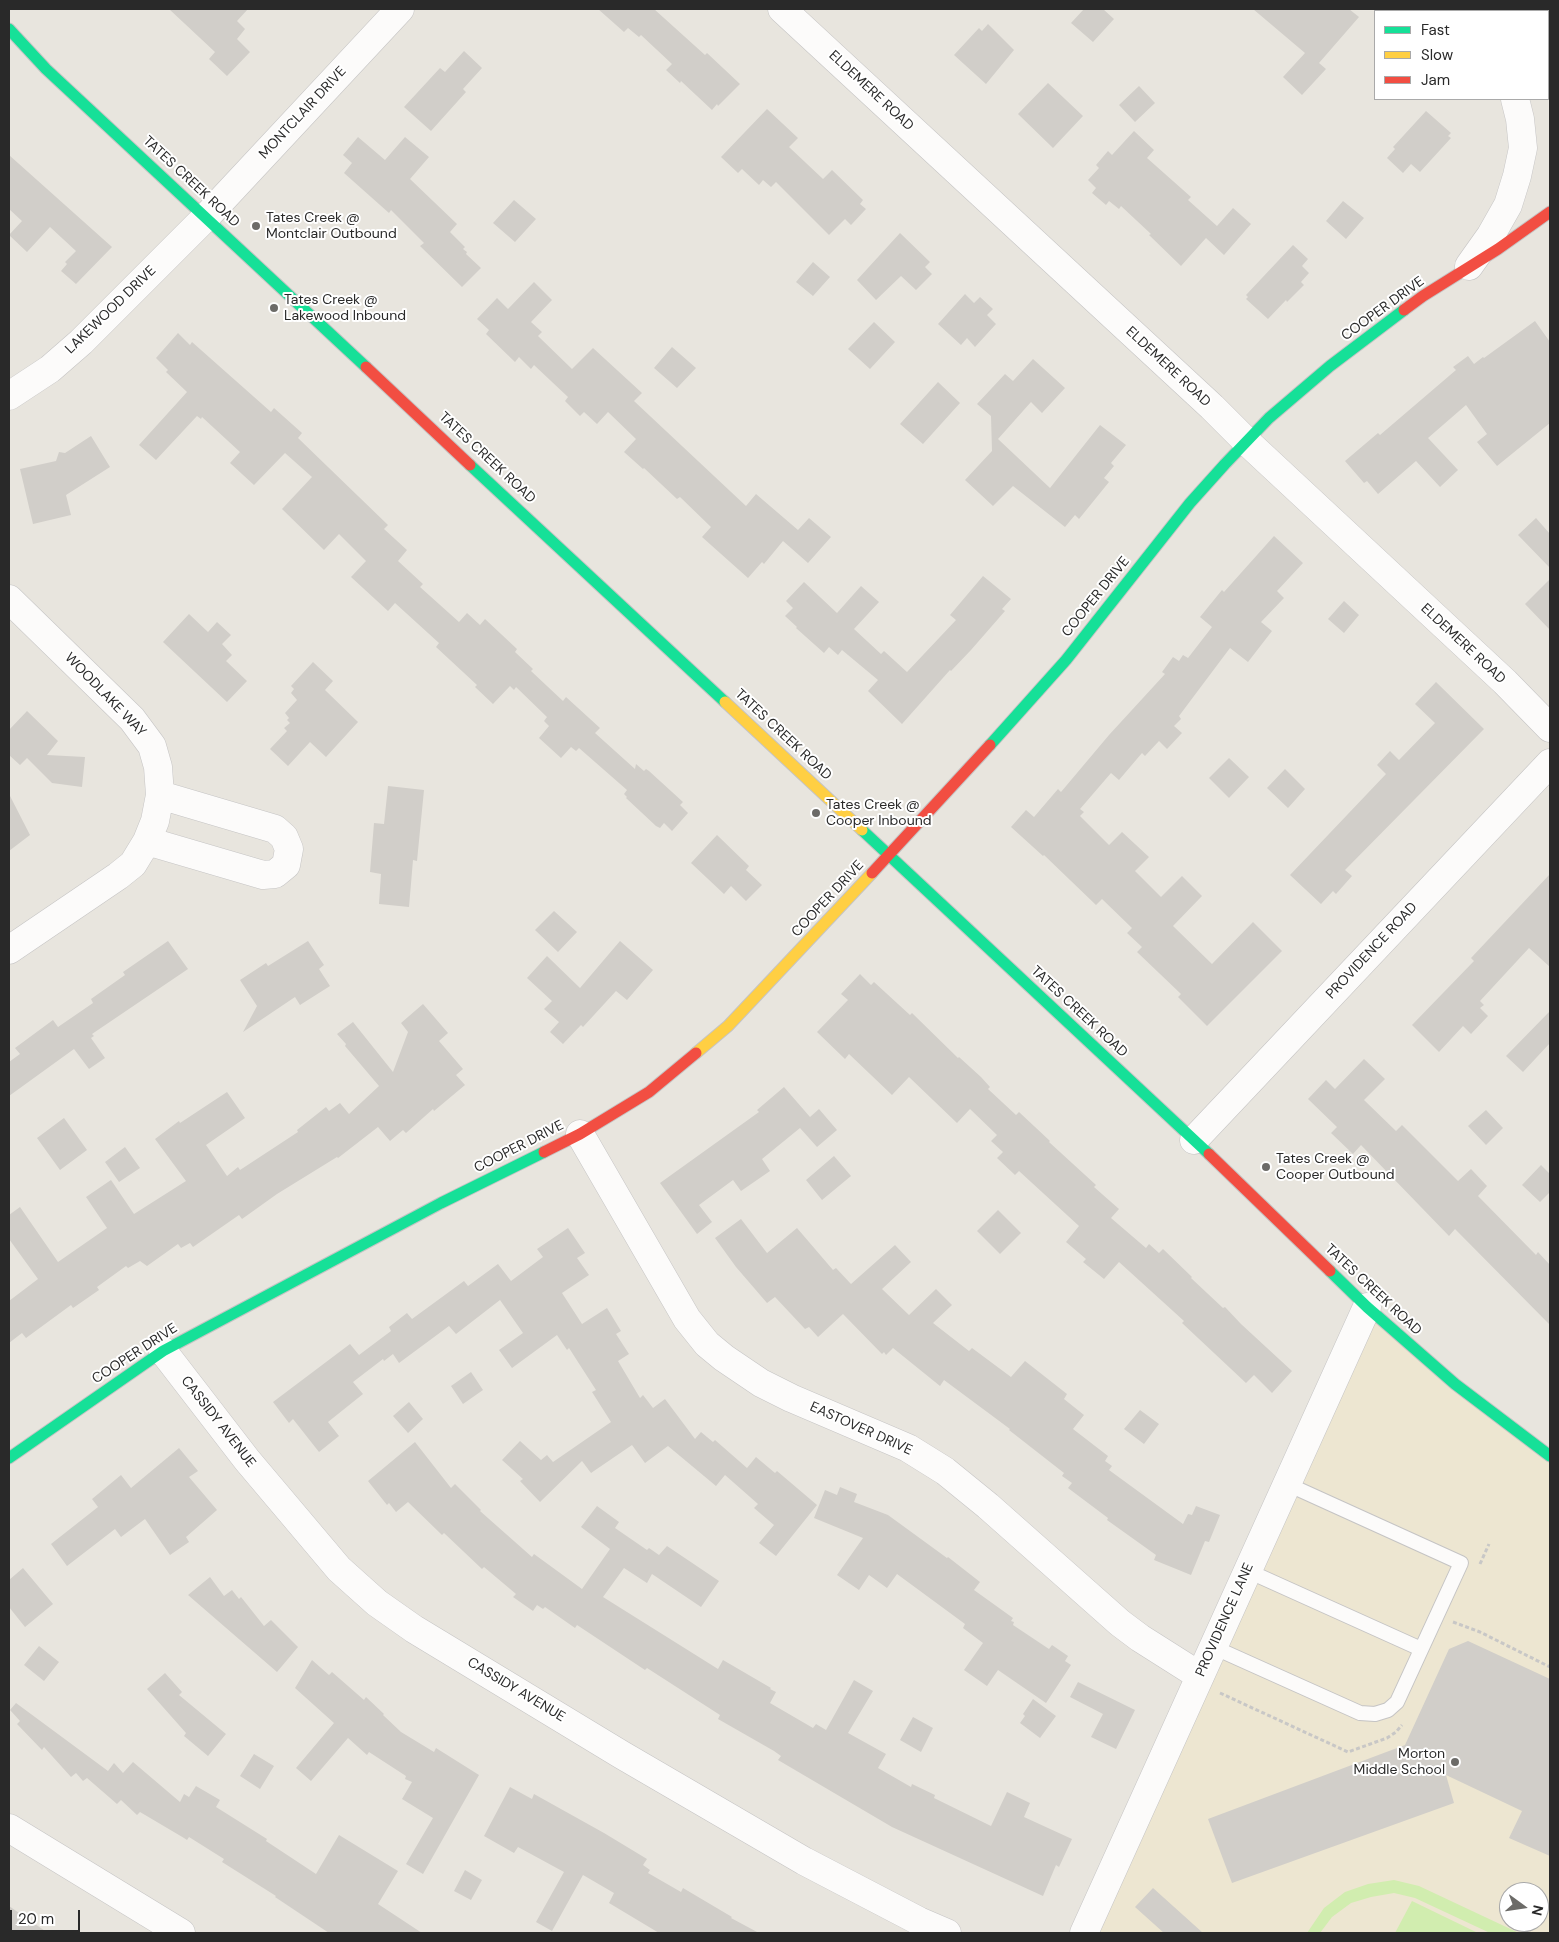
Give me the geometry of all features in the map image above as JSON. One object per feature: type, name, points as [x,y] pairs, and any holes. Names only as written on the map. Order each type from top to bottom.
[{"type":"main road","name":"TATES CREEK ROAD","points":[[9,29],[46,69],[1194,1140],[1367,1307],[1455,1384],[1550,1456]]},
{"type":"main road","name":"TATES CREEK ROAD","points":[[9,47],[46,69]]},
{"type":"main road","name":"COOPER DRIVE","points":[[9,1458],[163,1351],[441,1203],[580,1134],[649,1092],[728,1026],[889,855],[1049,679],[1190,503],[1288,400],[1423,296],[1498,249],[1550,212]]},
{"type":"street","name":"MONTCLAIR DRIVE","points":[[206,217],[400,9]]},
{"type":"street","name":"ELDEMERE ROAD","points":[[782,9],[1204,400],[1246,442],[1505,682],[1550,728]]},
{"type":"street","points":[[1469,266],[1491,235],[1508,205],[1517,176],[1522,148],[1520,119],[1515,100]]},
{"type":"street","name":"LAKEWOOD DRIVE","points":[[9,396],[50,369],[80,342],[206,217]]},
{"type":"street","name":"WOODLAKE WAY","points":[[9,599],[132,719],[152,746],[158,767],[160,795],[155,821],[147,841],[132,864],[118,876],[9,950]]},
{"type":"street","name":"PROVIDENCE ROAD","points":[[1194,1140],[1550,763]]},
{"type":"street","points":[[147,841],[263,875],[275,874],[286,865],[290,849],[284,837],[275,829],[160,795]]},
{"type":"street","name":"EASTOVER DRIVE","points":[[580,1134],[687,1319],[707,1344],[724,1358],[761,1382],[791,1398],[908,1448],[945,1471],[988,1506],[1120,1623],[1199,1679]]},
{"type":"street","name":"PROVIDENCE LANE","points":[[1084,1933],[1367,1307]]},
{"type":"street","name":"CASSIDY AVENUE","points":[[163,1351],[247,1460],[339,1569],[377,1603],[414,1629],[606,1745],[804,1861],[919,1921],[947,1933]]},
{"type":"street","points":[[9,1828],[181,1933]]},
{"type":"lane","points":[[1213,1647],[1360,1713],[1375,1714],[1388,1710],[1397,1702],[1461,1563],[1287,1484]]},
{"type":"lane","points":[[1248,1570],[1421,1649]]},
{"type":"path","points":[[1477,1570],[1489,1544]]},
{"type":"path","points":[[1449,1631],[1457,1613]]},
{"type":"path","points":[[1453,1622],[1480,1632],[1550,1668]]},
{"type":"path","points":[[1199,1679],[1348,1752],[1387,1738],[1405,1722]]},
{"type":"shaded area","points":[[1367,1307],[1550,1456],[1550,1933],[1084,1933]]},
{"type":"green space","points":[[1394,1880],[1419,1886],[1499,1924],[1499,1932],[1519,1933],[1490,1933],[1415,1898],[1394,1893],[1351,1903],[1332,1917],[1320,1933],[1307,1933],[1324,1908],[1345,1892],[1368,1884]]},
{"type":"green space","points":[[1412,1901],[1478,1933],[1395,1933]]},
{"type":"building","points":[[169,9],[248,9],[237,21],[245,29],[237,39],[250,52],[227,76],[209,59],[215,52]]},
{"type":"building","points":[[598,9],[654,9],[705,55],[707,53],[740,84],[712,110],[681,81],[680,83],[666,70],[672,64],[641,35],[639,37],[628,28],[624,32]]},
{"type":"building","points":[[1084,9],[1103,9],[1114,19],[1093,42],[1071,23]]},
{"type":"building","points":[[1253,9],[1349,9],[1359,17],[1319,63],[1326,69],[1302,95],[1283,77],[1305,53]]},
{"type":"building","points":[[988,24],[1014,50],[986,84],[954,55],[979,28],[982,31]]},
{"type":"building","points":[[464,51],[482,68],[463,89],[466,92],[431,131],[404,107],[440,68],[445,72]]},
{"type":"building","points":[[1048,83],[1083,116],[1053,148],[1018,114]]},
{"type":"building","points":[[1139,86],[1155,103],[1135,122],[1119,105]]},
{"type":"building","points":[[767,109],[798,138],[789,147],[823,179],[832,170],[863,200],[860,204],[866,209],[851,225],[845,219],[829,235],[776,182],[771,187],[763,180],[759,185],[742,169],[738,173],[721,157]]},
{"type":"building","points":[[1426,111],[1451,133],[1448,136],[1451,138],[1420,172],[1411,164],[1403,173],[1387,158],[1395,149],[1393,147]]},
{"type":"building","points":[[1134,131],[1154,150],[1147,158],[1191,197],[1188,200],[1217,226],[1233,208],[1251,224],[1224,255],[1206,238],[1181,266],[1121,206],[1119,209],[1109,201],[1106,205],[1092,193],[1096,188],[1088,180],[1099,168],[1096,165],[1108,151],[1112,155]]},
{"type":"building","points":[[358,137],[385,160],[405,137],[429,157],[410,179],[457,224],[450,232],[465,247],[463,249],[467,252],[466,254],[481,268],[462,287],[420,246],[424,243],[391,210],[389,213],[344,173],[352,163],[343,155]]},
{"type":"building","points":[[9,155],[112,247],[76,284],[61,271],[67,264],[65,262],[76,251],[50,227],[27,252],[9,235],[22,221],[9,209]]},
{"type":"building","points":[[514,200],[536,219],[515,242],[493,223]]},
{"type":"building","points":[[1343,201],[1364,218],[1346,239],[1326,221]]},
{"type":"building","points":[[900,233],[930,262],[925,267],[932,274],[916,290],[901,276],[876,300],[857,280]]},
{"type":"building","points":[[1293,245],[1308,259],[1302,266],[1309,273],[1301,282],[1304,285],[1268,319],[1246,299],[1248,297],[1246,295]]},
{"type":"building","points":[[813,262],[830,277],[813,296],[796,282]]},
{"type":"building","points":[[534,282],[552,300],[531,322],[542,332],[538,336],[572,369],[593,348],[642,393],[634,401],[746,506],[756,494],[798,530],[809,518],[831,537],[808,563],[783,541],[764,564],[762,562],[748,578],[702,537],[711,527],[680,497],[677,499],[624,452],[636,439],[608,412],[597,424],[584,412],[580,416],[565,401],[568,397],[534,365],[531,369],[519,357],[515,362],[486,334],[489,330],[477,319],[497,298],[508,309]]},
{"type":"building","points":[[965,294],[974,303],[980,297],[993,309],[987,315],[996,324],[975,347],[967,338],[961,345],[938,324]]},
{"type":"building","points":[[1535,321],[1550,342],[1550,423],[1497,466],[1477,442],[1487,434],[1466,405],[1428,438],[1458,470],[1440,487],[1416,461],[1378,494],[1367,481],[1364,483],[1345,461],[1378,433],[1380,435],[1456,370],[1453,367],[1468,356],[1474,364]]},
{"type":"building","points":[[874,322],[895,342],[870,369],[848,349]]},
{"type":"building","points":[[178,333],[190,345],[192,342],[271,412],[274,408],[302,433],[298,438],[388,525],[384,529],[407,550],[398,561],[423,584],[420,587],[459,622],[467,613],[480,625],[485,619],[517,649],[515,652],[533,669],[531,671],[563,701],[566,697],[600,728],[595,733],[635,769],[636,764],[644,771],[646,769],[649,771],[683,802],[680,805],[688,813],[672,831],[664,823],[660,828],[656,826],[626,798],[624,794],[627,790],[579,748],[576,751],[571,747],[561,758],[539,738],[549,726],[544,721],[547,717],[516,687],[514,690],[510,686],[493,704],[475,687],[477,685],[436,647],[439,643],[395,603],[388,611],[351,577],[366,561],[339,534],[324,550],[282,509],[312,477],[285,453],[254,485],[230,463],[240,452],[202,417],[201,419],[197,416],[156,460],[139,445],[187,392],[166,372],[168,370],[156,358]]},
{"type":"building","points":[[672,347],[696,368],[677,388],[654,368]]},
{"type":"building","points":[[1033,359],[1065,388],[1042,413],[1031,402],[998,439],[1050,488],[1100,425],[1126,445],[1111,463],[1114,466],[1104,478],[1109,482],[1079,519],[1075,515],[1065,527],[1013,486],[993,506],[965,480],[992,451],[991,416],[977,404],[1005,374],[1013,381]]},
{"type":"building","points":[[938,382],[960,403],[923,444],[900,424]]},
{"type":"building","points":[[91,436],[110,467],[66,495],[71,515],[33,524],[20,469],[56,461],[59,452],[65,453]]},
{"type":"building","points":[[1536,518],[1550,534],[1550,568],[1518,535]]},
{"type":"building","points":[[1274,536],[1303,563],[1277,591],[1284,598],[1261,622],[1272,631],[1248,662],[1230,648],[1179,716],[1181,719],[1174,726],[1182,733],[1167,749],[1159,741],[1145,756],[1142,753],[1119,780],[1111,773],[1080,809],[1084,812],[1080,816],[1109,845],[1122,832],[1149,857],[1135,871],[1161,897],[1182,876],[1202,896],[1173,926],[1212,964],[1253,922],[1282,951],[1207,1026],[1178,997],[1181,994],[1137,952],[1142,947],[1127,933],[1132,928],[1102,899],[1096,905],[1044,855],[1011,827],[1026,810],[1034,817],[1058,789],[1061,792],[1109,735],[1165,674],[1162,672],[1173,657],[1179,661],[1183,655],[1188,658],[1212,627],[1200,617],[1222,590],[1224,592]]},
{"type":"building","points":[[983,576],[1011,599],[1002,609],[1005,611],[902,724],[868,691],[878,680],[842,650],[838,655],[829,647],[824,653],[785,616],[793,608],[786,601],[804,582],[837,613],[861,586],[879,602],[854,629],[881,654],[884,651],[907,672],[956,620],[950,615]]},
{"type":"building","points":[[1550,579],[1550,630],[1525,604]]},
{"type":"building","points":[[1344,601],[1359,615],[1344,633],[1328,619]]},
{"type":"building","points":[[189,614],[208,632],[217,622],[231,635],[222,644],[232,655],[226,661],[247,681],[227,702],[163,642]]},
{"type":"building","points":[[313,662],[333,681],[325,690],[358,722],[326,757],[310,742],[288,766],[270,749],[287,731],[284,728],[290,723],[285,713],[297,700],[291,693],[294,689],[291,686]]},
{"type":"building","points":[[1436,682],[1484,729],[1345,870],[1352,876],[1336,894],[1333,891],[1321,904],[1290,875],[1386,774],[1377,765],[1390,751],[1399,760],[1435,723],[1415,704]]},
{"type":"building","points":[[27,711],[58,741],[47,755],[85,757],[82,787],[52,783],[27,758],[20,765],[9,755],[9,730]]},
{"type":"building","points":[[1229,758],[1249,777],[1229,798],[1209,778]]},
{"type":"building","points":[[1285,769],[1305,789],[1288,808],[1267,788]]},
{"type":"building","points":[[388,786],[424,790],[417,861],[413,860],[409,907],[379,904],[381,874],[370,872],[374,823],[384,824]]},
{"type":"building","points":[[9,794],[30,835],[9,851]]},
{"type":"building","points":[[717,835],[749,866],[746,870],[762,885],[746,901],[731,886],[724,894],[691,863]]},
{"type":"building","points":[[1550,874],[1550,967],[1529,948],[1480,1001],[1484,1005],[1480,1008],[1488,1016],[1471,1034],[1463,1026],[1439,1052],[1412,1025],[1474,961],[1471,958]]},
{"type":"building","points":[[554,911],[577,932],[558,952],[535,930]]},
{"type":"building","points":[[168,941],[188,969],[92,1034],[94,1036],[91,1038],[105,1058],[89,1069],[74,1049],[9,1096],[9,1062],[20,1054],[15,1048],[53,1020],[58,1027],[93,1003],[91,999],[125,975],[123,972]]},
{"type":"building","points":[[308,941],[324,965],[319,969],[330,986],[300,1005],[295,997],[243,1032],[257,1006],[240,980],[266,963],[268,966]]},
{"type":"building","points":[[620,941],[653,970],[627,1000],[616,991],[583,1027],[581,1025],[563,1044],[550,1032],[559,1022],[544,1009],[552,1001],[527,978],[547,956],[580,988]]},
{"type":"building","points":[[860,974],[871,985],[874,982],[910,1015],[912,1013],[958,1058],[981,1077],[990,1087],[988,1089],[1016,1115],[1019,1112],[1096,1185],[1094,1187],[1119,1209],[1111,1218],[1146,1248],[1149,1244],[1159,1253],[1163,1249],[1191,1278],[1223,1308],[1225,1307],[1292,1371],[1272,1393],[1254,1375],[1246,1383],[1182,1323],[1184,1321],[1119,1262],[1104,1279],[1083,1262],[1086,1259],[1066,1242],[1079,1226],[1019,1171],[1015,1175],[997,1158],[1003,1152],[991,1141],[997,1135],[970,1109],[957,1123],[909,1077],[892,1095],[849,1054],[845,1059],[817,1032],[848,1000],[841,994]]},
{"type":"building","points":[[423,1004],[448,1033],[439,1041],[463,1069],[456,1075],[465,1085],[434,1111],[433,1109],[406,1133],[403,1130],[390,1141],[378,1127],[338,1158],[277,1194],[242,1219],[239,1215],[193,1247],[190,1243],[181,1248],[178,1244],[147,1266],[140,1261],[128,1268],[126,1266],[97,1287],[99,1290],[73,1308],[71,1305],[26,1338],[22,1333],[9,1343],[9,1301],[38,1279],[9,1239],[9,1215],[20,1207],[58,1262],[107,1228],[86,1197],[111,1180],[134,1214],[186,1181],[155,1139],[179,1121],[180,1123],[227,1092],[245,1118],[206,1145],[227,1176],[238,1167],[240,1170],[298,1132],[297,1130],[326,1107],[329,1111],[340,1103],[349,1114],[379,1086],[337,1034],[353,1022],[393,1072],[408,1032],[401,1023]]},
{"type":"building","points":[[1550,1011],[1550,1043],[1523,1072],[1506,1056]]},
{"type":"building","points":[[1364,1059],[1385,1079],[1364,1100],[1396,1131],[1402,1125],[1458,1181],[1471,1169],[1487,1186],[1478,1196],[1536,1255],[1538,1252],[1550,1265],[1550,1325],[1455,1229],[1449,1236],[1361,1145],[1353,1154],[1331,1133],[1337,1127],[1308,1099],[1326,1080],[1335,1089]]},
{"type":"building","points":[[784,1087],[810,1117],[819,1109],[837,1130],[817,1147],[800,1128],[762,1159],[770,1171],[741,1191],[733,1180],[699,1205],[712,1222],[697,1234],[660,1183],[759,1112],[757,1110]]},
{"type":"building","points":[[1486,1110],[1503,1128],[1486,1145],[1468,1126]]},
{"type":"building","points":[[64,1118],[87,1150],[60,1170],[37,1138]]},
{"type":"building","points":[[125,1147],[140,1168],[119,1182],[105,1162]]},
{"type":"building","points":[[834,1156],[851,1176],[822,1200],[806,1180]]},
{"type":"building","points":[[1541,1165],[1550,1174],[1550,1192],[1540,1202],[1522,1185]]},
{"type":"building","points":[[998,1210],[1021,1233],[1000,1254],[977,1231]]},
{"type":"building","points":[[741,1219],[767,1253],[797,1228],[833,1270],[836,1268],[851,1284],[895,1245],[911,1262],[882,1289],[909,1315],[936,1289],[952,1305],[933,1323],[969,1351],[972,1348],[1011,1377],[1025,1361],[1067,1394],[1064,1399],[1084,1415],[1073,1429],[1108,1456],[1105,1461],[1112,1466],[1109,1470],[1183,1524],[1188,1514],[1192,1515],[1196,1506],[1220,1515],[1209,1542],[1205,1541],[1191,1575],[1154,1560],[1156,1555],[1107,1520],[1108,1518],[1068,1488],[1072,1483],[1062,1476],[1064,1473],[1010,1429],[944,1380],[940,1386],[893,1348],[886,1355],[884,1352],[882,1354],[843,1314],[818,1337],[809,1327],[805,1329],[775,1297],[767,1303],[736,1267],[715,1238]]},
{"type":"building","points":[[568,1228],[585,1253],[577,1258],[589,1275],[562,1293],[582,1324],[607,1308],[621,1331],[616,1334],[629,1354],[618,1361],[640,1398],[643,1395],[653,1408],[665,1399],[695,1439],[701,1432],[713,1442],[715,1440],[747,1468],[756,1457],[775,1473],[777,1471],[817,1505],[776,1556],[759,1543],[774,1525],[754,1508],[758,1504],[725,1475],[716,1486],[668,1446],[645,1463],[632,1445],[591,1473],[582,1461],[540,1502],[520,1481],[523,1479],[502,1460],[520,1441],[541,1460],[547,1455],[553,1462],[611,1422],[592,1392],[596,1390],[569,1348],[567,1350],[557,1335],[512,1368],[499,1350],[523,1333],[500,1300],[456,1334],[449,1326],[399,1363],[393,1354],[384,1361],[383,1359],[353,1382],[363,1394],[328,1422],[339,1436],[319,1452],[293,1419],[289,1423],[273,1402],[350,1344],[359,1355],[391,1331],[389,1327],[407,1313],[412,1319],[464,1281],[468,1286],[498,1264],[511,1281],[543,1257],[537,1249]]},
{"type":"building","points":[[471,1372],[483,1390],[463,1404],[451,1386]]},
{"type":"building","points":[[409,1402],[423,1419],[408,1433],[393,1416]]},
{"type":"building","points":[[1140,1410],[1159,1424],[1144,1444],[1124,1429]]},
{"type":"building","points":[[415,1442],[451,1488],[455,1484],[480,1511],[532,1557],[534,1554],[582,1589],[610,1549],[581,1527],[597,1506],[619,1522],[615,1528],[647,1550],[649,1548],[659,1555],[667,1546],[719,1581],[701,1607],[652,1574],[647,1583],[624,1568],[603,1597],[718,1669],[723,1660],[771,1688],[776,1692],[770,1703],[813,1728],[816,1724],[826,1730],[854,1680],[873,1691],[848,1733],[886,1754],[878,1768],[911,1787],[912,1784],[935,1795],[934,1798],[991,1826],[1007,1792],[1030,1803],[1024,1817],[1072,1839],[1059,1867],[1056,1865],[1043,1896],[892,1827],[778,1760],[781,1756],[774,1751],[718,1719],[720,1715],[647,1668],[645,1670],[577,1625],[575,1628],[545,1607],[543,1609],[537,1605],[533,1611],[513,1597],[516,1594],[484,1567],[482,1569],[444,1533],[442,1535],[408,1502],[396,1512],[389,1503],[387,1505],[368,1481]]},
{"type":"building","points":[[179,1448],[198,1471],[189,1477],[217,1510],[186,1537],[189,1542],[170,1555],[145,1519],[121,1537],[115,1529],[67,1566],[51,1544],[98,1507],[92,1499],[121,1475],[131,1488]]},
{"type":"building","points":[[840,1487],[857,1494],[854,1502],[888,1515],[948,1557],[980,1582],[974,1590],[1013,1618],[1011,1621],[1014,1622],[1013,1625],[1049,1649],[1052,1645],[1068,1656],[1065,1661],[1071,1665],[1046,1703],[998,1670],[987,1686],[964,1670],[983,1643],[963,1628],[965,1624],[897,1574],[887,1588],[869,1575],[859,1590],[837,1575],[863,1538],[814,1518],[825,1490],[837,1495]]},
{"type":"building","points":[[23,1568],[53,1604],[25,1627],[9,1607],[9,1580]]},
{"type":"building","points":[[210,1577],[224,1596],[232,1590],[239,1599],[241,1597],[264,1626],[271,1620],[298,1647],[277,1672],[188,1595]]},
{"type":"building","name":"Morton Middle School","points":[[1468,1641],[1550,1679],[1550,1856],[1509,1838],[1522,1811],[1446,1775],[1454,1803],[1232,1883],[1208,1819],[1405,1745],[1449,1649]]},
{"type":"building","points":[[39,1646],[59,1662],[44,1681],[24,1665]]},
{"type":"building","points":[[312,1660],[329,1675],[332,1672],[364,1700],[366,1697],[401,1732],[434,1752],[436,1748],[479,1775],[423,1874],[406,1864],[433,1818],[402,1799],[412,1782],[405,1779],[406,1776],[369,1752],[367,1755],[348,1738],[311,1781],[296,1768],[334,1723],[295,1688]]},
{"type":"building","points":[[165,1673],[182,1692],[179,1695],[226,1734],[208,1756],[184,1736],[186,1733],[147,1689]]},
{"type":"building","points":[[1078,1682],[1135,1710],[1116,1749],[1091,1737],[1103,1714],[1070,1697]]},
{"type":"building","points":[[1033,1699],[1056,1716],[1040,1738],[1020,1723],[1025,1716],[1023,1714]]},
{"type":"building","points":[[16,1703],[108,1771],[114,1763],[123,1773],[133,1762],[180,1802],[184,1794],[189,1797],[196,1786],[220,1800],[216,1807],[267,1839],[266,1841],[316,1874],[339,1835],[398,1871],[378,1904],[422,1933],[329,1933],[276,1896],[222,1862],[224,1859],[189,1837],[187,1840],[140,1812],[137,1815],[121,1800],[117,1804],[87,1778],[83,1781],[76,1773],[71,1777],[44,1747],[42,1750],[17,1724],[20,1721],[10,1710]]},
{"type":"building","points":[[913,1717],[933,1728],[921,1752],[900,1740]]},
{"type":"building","points":[[254,1754],[274,1766],[260,1789],[240,1776]]},
{"type":"building","points":[[510,1787],[532,1799],[534,1794],[604,1833],[647,1859],[643,1865],[650,1870],[648,1873],[681,1892],[683,1888],[759,1933],[659,1933],[609,1903],[614,1893],[583,1875],[552,1931],[536,1922],[564,1872],[518,1847],[514,1853],[484,1836]]},
{"type":"building","points":[[465,1870],[482,1880],[471,1900],[454,1891]]},
{"type":"building","points":[[1153,1888],[1203,1933],[1164,1933],[1135,1907]]},
{"type":"building","points":[[9,1906],[48,1933],[9,1933]]},
{"type":"traffic: fast","points":[[9,29],[46,69],[366,367]]},
{"type":"traffic: fast","points":[[990,745],[1066,660],[1190,503],[1225,464],[1269,418],[1330,366],[1404,310]]},
{"type":"traffic: fast","points":[[470,465],[725,702]]},
{"type":"traffic: fast","points":[[862,830],[1209,1154]]},
{"type":"traffic: fast","points":[[9,1458],[163,1351],[441,1203],[544,1152]]},
{"type":"traffic: fast","points":[[1330,1271],[1367,1307],[1455,1384],[1550,1456]]},
{"type":"traffic: slow","points":[[725,702],[862,830]]},
{"type":"traffic: slow","points":[[696,1053],[728,1026],[872,873]]},
{"type":"traffic: jam","points":[[1404,310],[1498,249],[1550,212]]},
{"type":"traffic: jam","points":[[366,367],[470,465]]},
{"type":"traffic: jam","points":[[872,873],[990,745]]},
{"type":"traffic: jam","points":[[544,1152],[580,1134],[649,1092],[696,1053]]},
{"type":"traffic: jam","points":[[1209,1154],[1330,1271]]},
{"type":"place","name":"Tates Creek @ Montclair Outbound","points":[[256,226]]},
{"type":"place","name":"Tates Creek @ Lakewood Inbound","points":[[274,308]]},
{"type":"place","name":"Tates Creek @ Cooper Inbound","points":[[816,813]]},
{"type":"place","name":"Tates Creek @ Cooper Outbound","points":[[1266,1167]]},
{"type":"place","name":"Morton Middle School","points":[[1455,1762]]}]
